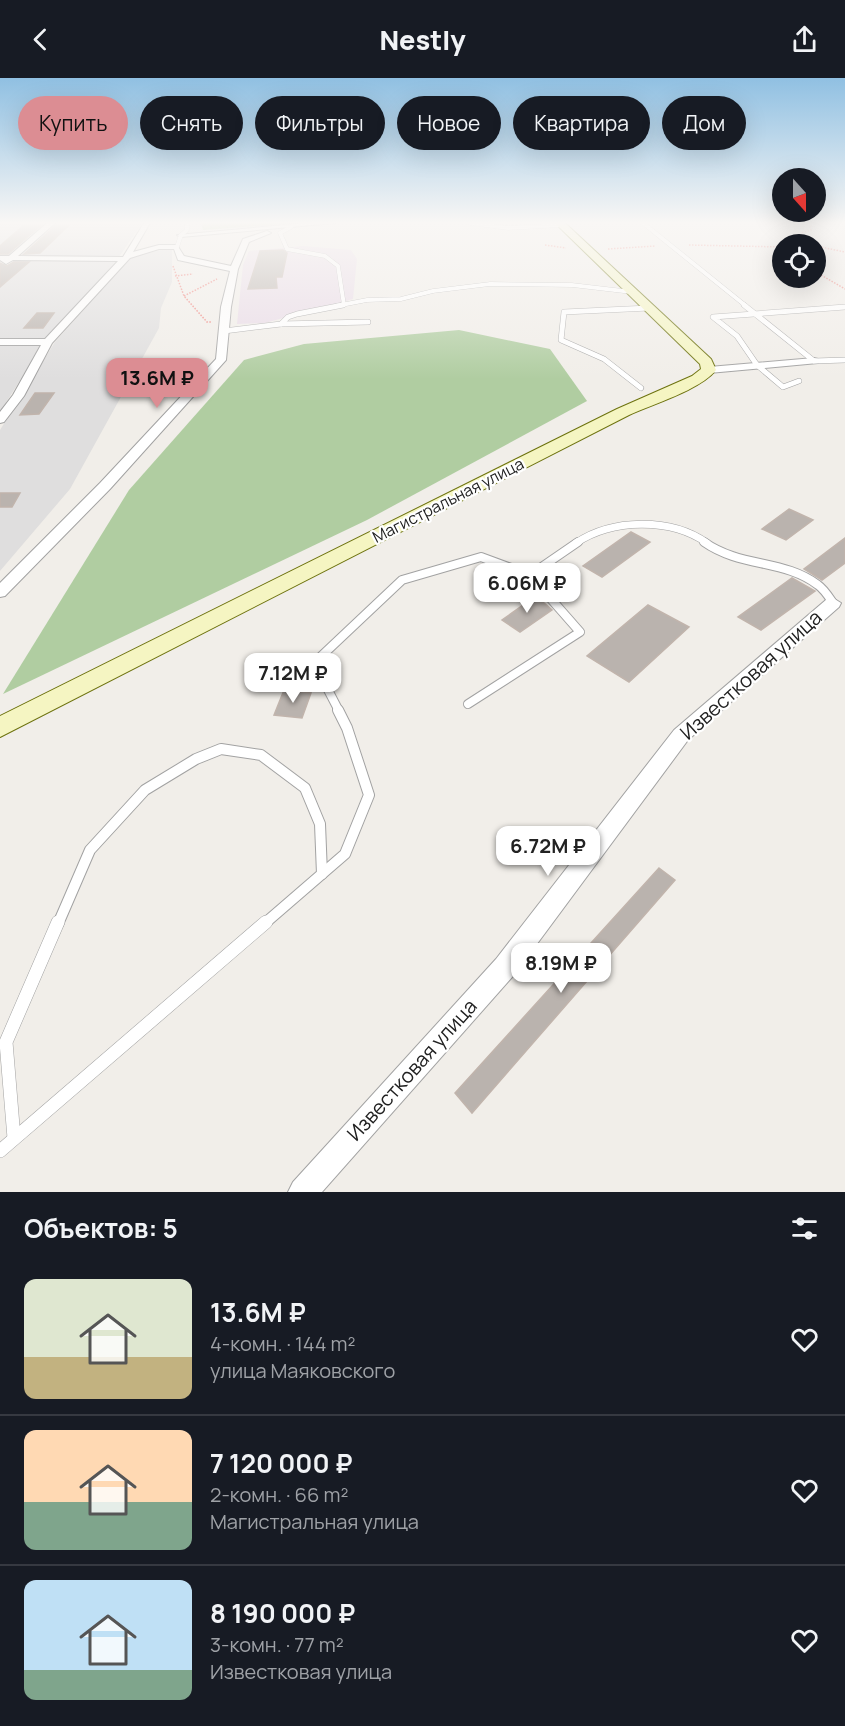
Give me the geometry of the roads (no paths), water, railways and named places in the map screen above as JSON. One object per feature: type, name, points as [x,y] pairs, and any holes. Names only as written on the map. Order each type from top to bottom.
[{"type":"street","points":[[0,420],[18,396],[48,342],[109,275]]},
{"type":"street","points":[[0,592],[105,486],[221,360],[233,275]]},
{"type":"street","points":[[614,275],[706,362],[709,370],[814,361]]},
{"type":"street","points":[[0,342],[48,342]]},
{"type":"street","name":"Магистральная улица","points":[[0,727],[623,412],[697,379],[709,370]]},
{"type":"street","name":"Известковая улица","points":[[303,1192],[505,967],[681,735],[833,603]]},
{"type":"lane","points":[[342,275],[344,305]]},
{"type":"lane","points":[[707,275],[814,361],[845,360]]},
{"type":"lane","points":[[281,324],[288,317],[344,305],[490,285],[572,285],[632,292]]},
{"type":"lane","points":[[641,388],[624,370],[598,354],[561,340],[561,329],[564,312],[649,308]]},
{"type":"lane","points":[[799,381],[783,387],[757,365],[737,336],[713,317],[845,308]]},
{"type":"lane","points":[[224,331],[281,324],[368,322]]},
{"type":"lane","points":[[530,575],[591,533],[623,526],[649,524],[678,530],[699,538],[722,554],[745,562],[772,565],[796,574],[819,585],[833,603]]},
{"type":"lane","points":[[0,1150],[345,854],[369,795],[347,728],[314,663],[402,580],[481,557],[530,575],[580,632],[468,704]]},
{"type":"lane","points":[[14,1138],[3,1042],[90,849],[145,790],[196,759],[221,749],[261,755],[305,788],[320,824],[322,874]]}]
